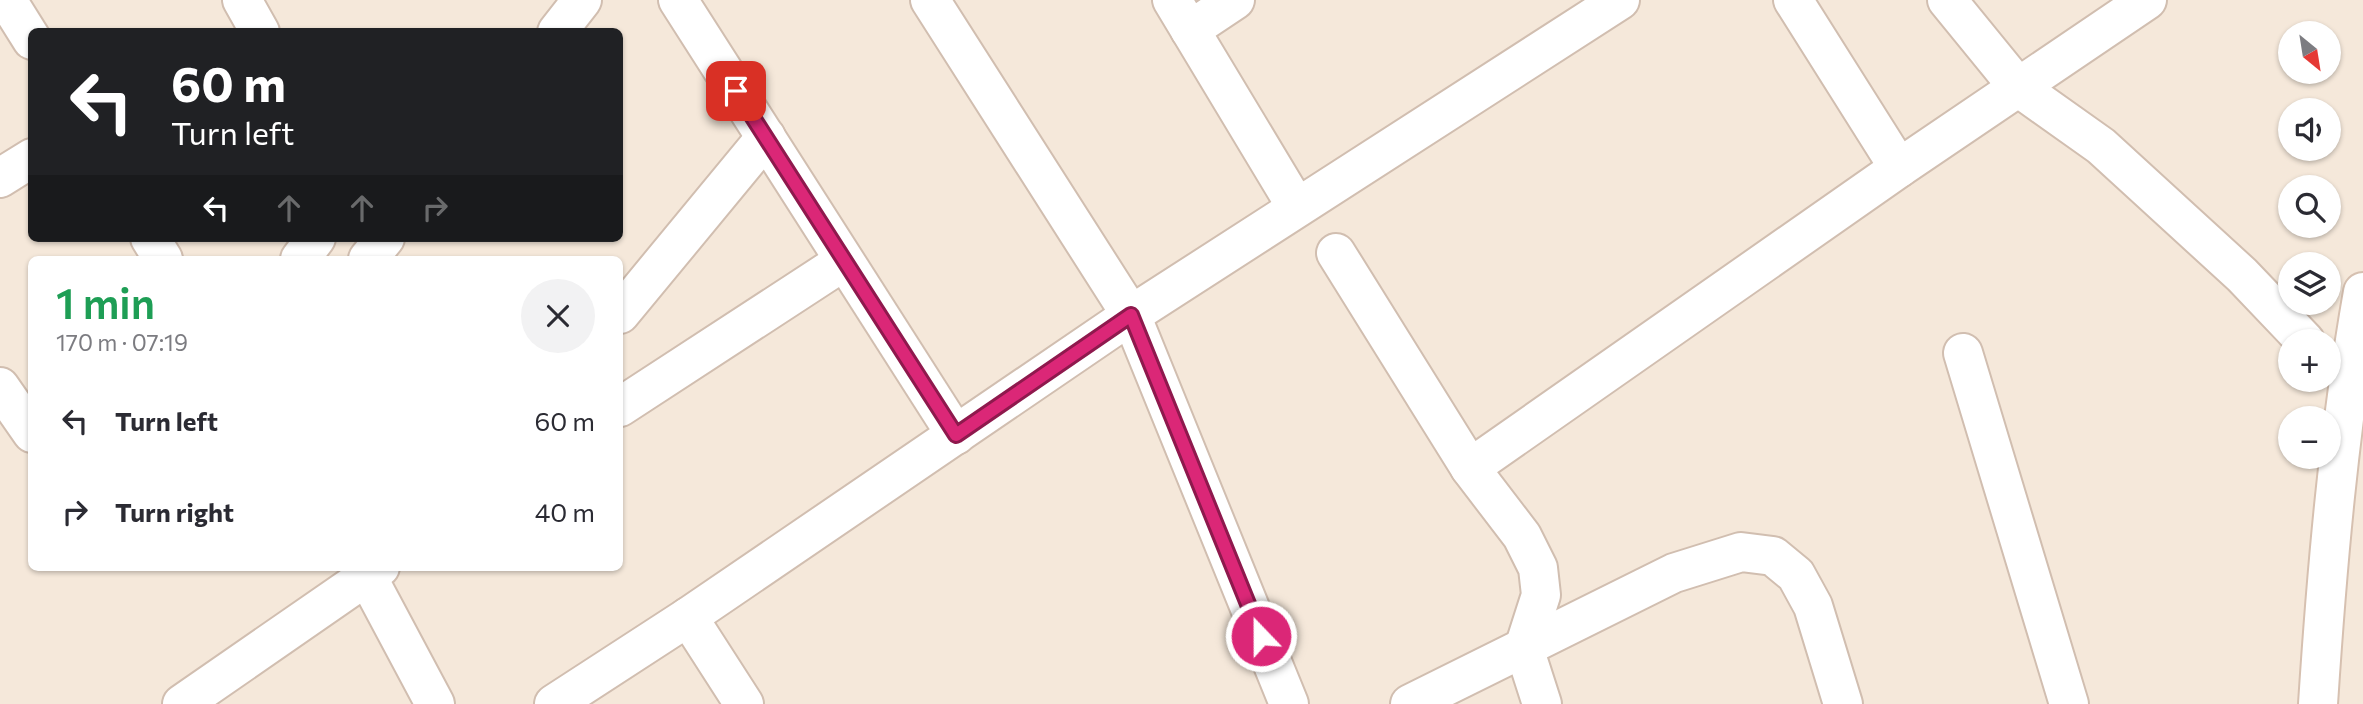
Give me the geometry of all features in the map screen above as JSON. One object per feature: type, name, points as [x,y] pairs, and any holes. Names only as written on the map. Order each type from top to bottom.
[{"type":"street","points":[[7,0],[28,34]]},
{"type":"street","points":[[242,0],[258,28]]},
{"type":"street","points":[[560,28],[582,0]]},
{"type":"street","points":[[678,0],[956,435]]},
{"type":"street","points":[[930,0],[1131,315],[1289,704]]},
{"type":"street","points":[[1235,0],[1181,15],[1296,206]]},
{"type":"street","points":[[554,704],[688,617],[1131,315],[1296,206],[1620,0]]},
{"type":"street","points":[[1793,0],[1899,168]]},
{"type":"street","points":[[1947,0],[2018,88],[2101,146],[2242,275],[2294,329]]},
{"type":"street","points":[[1471,468],[1899,168],[2147,0]]},
{"type":"street","points":[[623,310],[766,137]]},
{"type":"street","points":[[0,177],[28,160]]},
{"type":"street","points":[[302,256],[313,242]]},
{"type":"street","points":[[371,256],[382,242]]},
{"type":"street","points":[[1336,253],[1471,468],[1522,536],[1538,568],[1541,595],[1524,648],[1542,704]]},
{"type":"street","points":[[623,405],[845,261]]},
{"type":"street","points":[[2341,366],[2363,292]]},
{"type":"street","points":[[1963,353],[2069,704]]},
{"type":"street","points":[[0,387],[28,427]]},
{"type":"street","points":[[2318,704],[2337,392]]},
{"type":"street","points":[[1410,704],[1674,573],[1741,552],[1773,556],[1796,575],[1813,606],[1843,704]]},
{"type":"street","points":[[182,704],[369,571]]},
{"type":"street","points":[[370,571],[435,704]]},
{"type":"street","points":[[688,617],[744,704]]},
{"type":"shaded area","points":[[0,0],[2363,0],[2363,704],[0,704]]},
{"type":"route","points":[[736,91],[956,435],[1131,315],[1261,636]]}]
